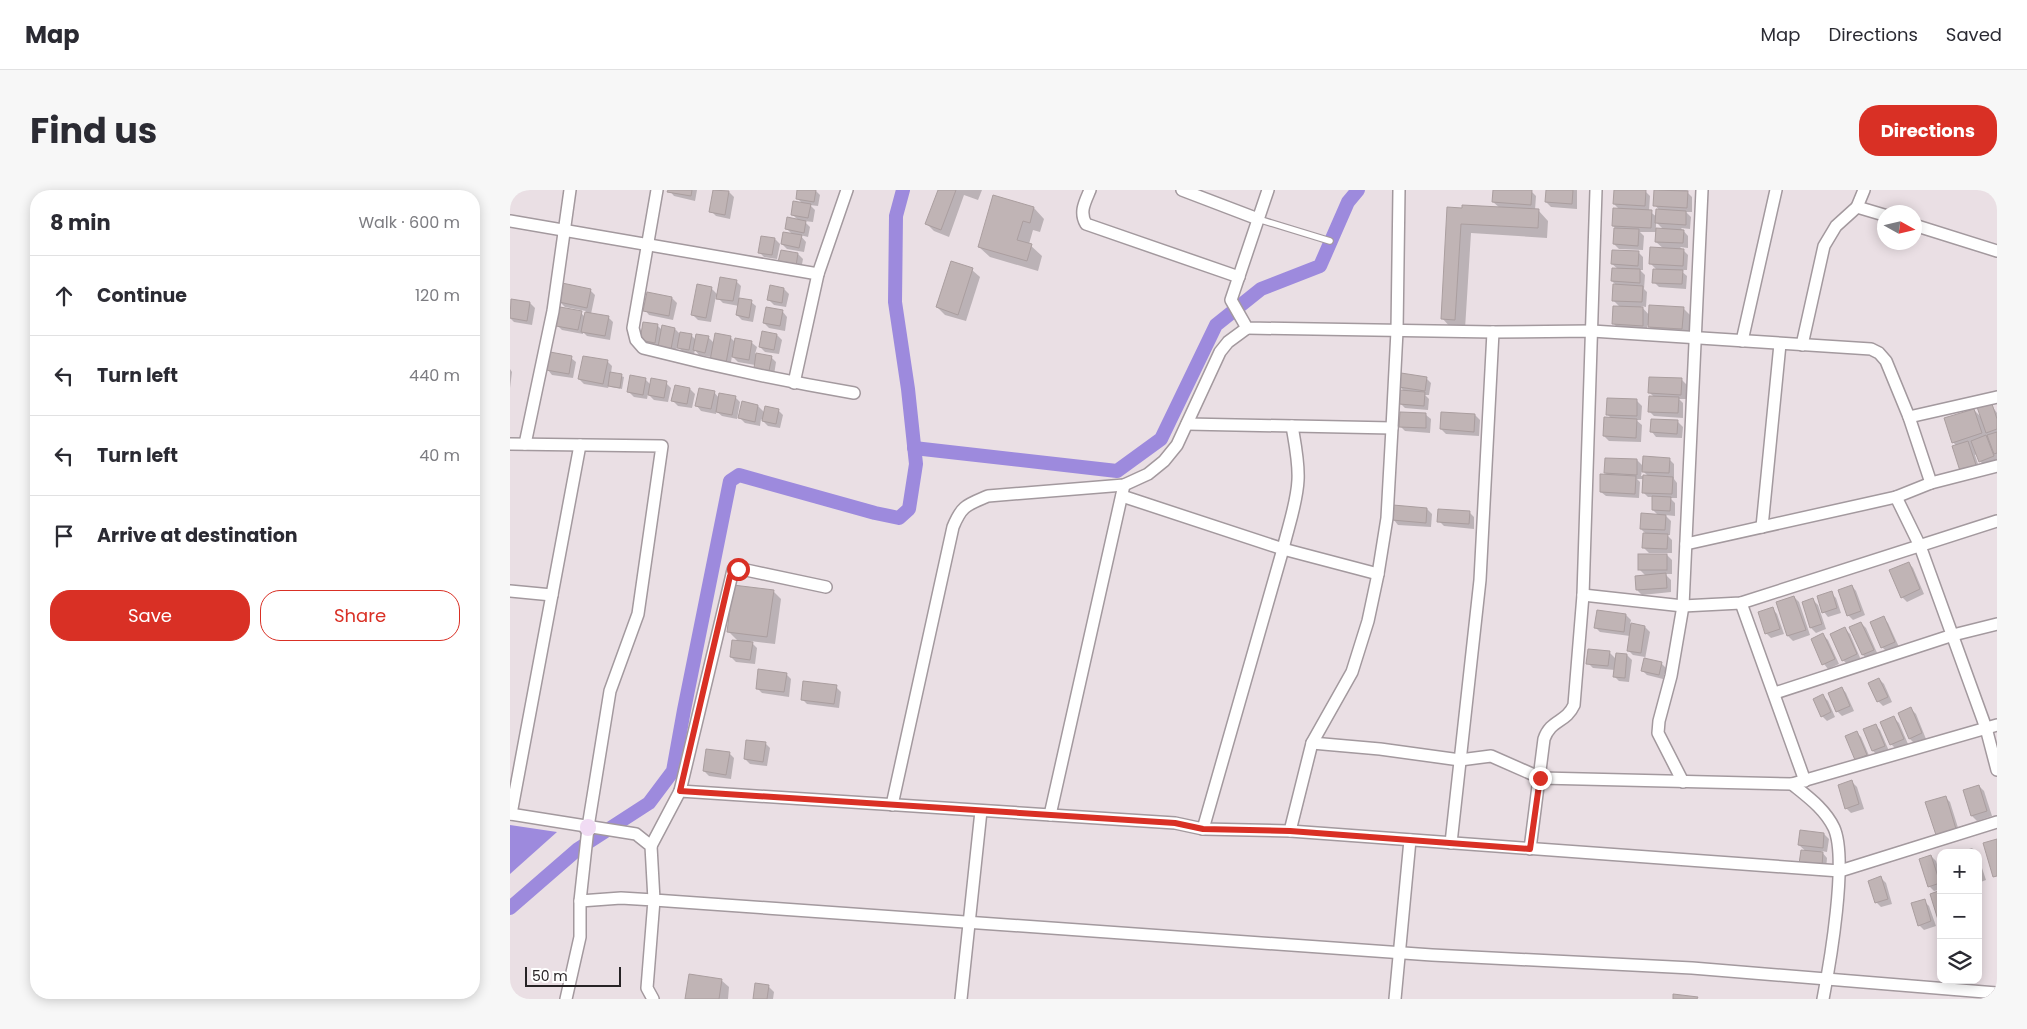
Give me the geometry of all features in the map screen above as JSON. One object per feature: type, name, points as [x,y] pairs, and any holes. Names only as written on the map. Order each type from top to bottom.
[{"type":"street","points":[[526,444],[553,311],[570,190]]},
{"type":"street","points":[[657,190],[633,328],[636,340],[643,348],[704,364],[794,383],[854,393]]},
{"type":"street","points":[[794,383],[818,274],[847,190]]},
{"type":"street","points":[[1090,190],[1082,209],[1082,218],[1086,224],[1239,277]]},
{"type":"street","points":[[1182,190],[1258,219]]},
{"type":"street","points":[[1245,325],[1231,300],[1268,190]]},
{"type":"street","points":[[1290,831],[1312,743],[1352,672],[1368,621],[1378,574],[1387,518],[1392,428],[1397,331],[1399,190]]},
{"type":"street","points":[[1530,849],[1544,739],[1547,730],[1552,724],[1570,714],[1574,705],[1583,594],[1596,190]]},
{"type":"street","points":[[1682,782],[1658,733],[1659,721],[1668,690],[1683,606],[1702,190]]},
{"type":"street","points":[[1742,341],[1776,190]]},
{"type":"street","points":[[1802,345],[1824,246],[1836,226],[1857,207],[1864,190]]},
{"type":"street","points":[[1857,207],[1877,213]]},
{"type":"street","points":[[510,221],[818,274]]},
{"type":"street","points":[[1922,228],[1997,251]]},
{"type":"street","points":[[1050,815],[1123,490],[1164,461],[1177,445],[1220,352],[1245,325],[1397,331],[1592,331],[1871,349],[1879,353],[1886,361],[1909,417],[1931,483]]},
{"type":"street","points":[[1451,843],[1480,580],[1493,332]]},
{"type":"street","points":[[1762,527],[1780,344]]},
{"type":"street","points":[[1909,417],[1997,397]]},
{"type":"street","points":[[1187,424],[1392,428]]},
{"type":"street","points":[[1203,829],[1283,549],[1298,482],[1298,462],[1292,426]]},
{"type":"street","points":[[510,444],[662,446],[638,614],[610,691],[588,827],[580,901],[580,937],[566,999]]},
{"type":"street","points":[[580,444],[510,814],[636,834],[651,846]]},
{"type":"street","points":[[1686,544],[1896,497],[1931,483],[1997,466]]},
{"type":"street","points":[[892,805],[953,527],[959,511],[973,502],[988,496],[1017,492],[1123,490],[1283,549],[1378,574]]},
{"type":"street","points":[[1896,497],[1920,546],[1953,635],[1991,726],[1997,770]]},
{"type":"street","points":[[1583,594],[1683,606],[1741,603],[1997,521]]},
{"type":"street","points":[[653,999],[647,988],[654,900],[651,846],[680,791],[733,570],[746,570],[826,587]]},
{"type":"street","points":[[510,591],[552,596]]},
{"type":"street","points":[[1741,603],[1805,780]]},
{"type":"street","points":[[1775,693],[1953,635],[1997,624]]},
{"type":"street","points":[[1312,743],[1380,749],[1460,760],[1491,756],[1540,778],[1792,784],[1991,726]]},
{"type":"street","points":[[1792,784],[1826,814],[1835,830],[1840,871],[1823,999]]},
{"type":"street","points":[[680,791],[1175,823],[1203,829],[1290,831],[1840,871],[1997,822]]},
{"type":"street","points":[[961,999],[981,810]]},
{"type":"street","points":[[1395,999],[1410,840]]},
{"type":"street","points":[[580,901],[620,898],[654,900],[1400,952],[1692,968],[1997,992]]},
{"type":"lane","points":[[1258,219],[1330,241]]},
{"type":"shaded area","points":[[510,825],[557,832],[510,874]]},
{"type":"building","points":[[668,190],[692,190],[691,196],[667,192]]},
{"type":"building","points":[[713,190],[729,191],[725,215],[709,212]]},
{"type":"building","points":[[797,190],[816,190],[814,202],[796,199]]},
{"type":"building","points":[[938,190],[956,190],[941,230],[925,224]]},
{"type":"building","points":[[1493,190],[1532,190],[1531,205],[1492,202]]},
{"type":"building","points":[[1546,190],[1573,190],[1572,204],[1545,202]]},
{"type":"building","points":[[1614,190],[1646,190],[1645,206],[1613,204]]},
{"type":"building","points":[[1654,190],[1688,191],[1687,208],[1653,206]]},
{"type":"building","points":[[993,195],[1034,207],[1030,223],[1023,221],[1017,240],[1032,244],[1027,261],[978,247]]},
{"type":"building","points":[[793,201],[811,204],[808,218],[791,215]]},
{"type":"building","points":[[1462,205],[1539,209],[1538,228],[1461,224],[1455,320],[1441,319],[1447,207],[1462,208]]},
{"type":"building","points":[[1613,208],[1652,210],[1651,228],[1612,226]]},
{"type":"building","points":[[1656,209],[1686,211],[1686,225],[1655,223]]},
{"type":"building","points":[[787,217],[806,221],[804,233],[785,229]]},
{"type":"building","points":[[1614,228],[1639,229],[1638,246],[1613,244]]},
{"type":"building","points":[[1656,228],[1684,230],[1683,243],[1655,242]]},
{"type":"building","points":[[783,232],[802,235],[799,248],[781,244]]},
{"type":"building","points":[[761,236],[775,238],[772,255],[758,253]]},
{"type":"building","points":[[1650,247],[1684,249],[1683,266],[1649,264]]},
{"type":"building","points":[[781,250],[798,253],[796,266],[778,262]]},
{"type":"building","points":[[1612,250],[1639,251],[1638,266],[1611,264]]},
{"type":"building","points":[[951,261],[973,268],[958,315],[936,307]]},
{"type":"building","points":[[1612,268],[1640,269],[1640,283],[1611,281]]},
{"type":"building","points":[[1653,269],[1683,270],[1682,284],[1652,283]]},
{"type":"building","points":[[720,277],[737,280],[733,301],[716,299]]},
{"type":"building","points":[[562,283],[591,289],[587,308],[559,302]]},
{"type":"building","points":[[697,284],[712,287],[706,318],[691,315]]},
{"type":"building","points":[[1613,284],[1643,286],[1642,302],[1612,301]]},
{"type":"building","points":[[770,285],[784,288],[782,303],[767,300]]},
{"type":"building","points":[[647,292],[672,297],[669,316],[643,311]]},
{"type":"building","points":[[739,298],[752,300],[749,318],[736,315]]},
{"type":"building","points":[[511,299],[530,302],[527,321],[510,318]]},
{"type":"building","points":[[1649,305],[1684,307],[1682,329],[1648,327]]},
{"type":"building","points":[[1613,306],[1643,307],[1643,326],[1612,324]]},
{"type":"building","points":[[560,307],[582,311],[578,330],[556,326]]},
{"type":"building","points":[[766,307],[783,310],[780,326],[763,323]]},
{"type":"building","points":[[585,312],[609,316],[605,336],[581,332]]},
{"type":"building","points":[[643,322],[658,324],[655,343],[640,340]]},
{"type":"building","points":[[662,325],[675,328],[671,349],[658,347]]},
{"type":"building","points":[[762,331],[777,334],[774,350],[759,347]]},
{"type":"building","points":[[680,332],[692,334],[689,350],[677,348]]},
{"type":"building","points":[[715,333],[731,336],[726,363],[710,361]]},
{"type":"building","points":[[696,334],[709,336],[705,353],[693,350]]},
{"type":"building","points":[[735,338],[752,341],[749,360],[732,357]]},
{"type":"building","points":[[550,352],[572,356],[569,374],[546,370]]},
{"type":"building","points":[[756,353],[772,356],[769,371],[754,368]]},
{"type":"building","points":[[583,356],[608,360],[603,384],[578,379]]},
{"type":"building","points":[[610,372],[622,374],[620,388],[608,386]]},
{"type":"building","points":[[1401,373],[1427,377],[1425,391],[1399,387]]},
{"type":"building","points":[[630,375],[646,378],[643,395],[627,392]]},
{"type":"building","points":[[1649,377],[1682,378],[1681,395],[1648,393]]},
{"type":"building","points":[[651,378],[667,381],[664,398],[648,395]]},
{"type":"building","points":[[675,385],[690,388],[687,404],[671,401]]},
{"type":"building","points":[[699,388],[715,391],[711,409],[695,406]]},
{"type":"building","points":[[1400,390],[1425,392],[1424,406],[1399,404]]},
{"type":"building","points":[[719,393],[736,396],[732,415],[716,412]]},
{"type":"building","points":[[1649,396],[1679,397],[1678,413],[1648,412]]},
{"type":"building","points":[[1607,398],[1637,399],[1637,416],[1606,415]]},
{"type":"building","points":[[742,401],[758,405],[755,422],[738,418]]},
{"type":"building","points":[[1991,401],[1997,419],[1997,429],[1986,433],[1977,407]]},
{"type":"building","points":[[765,406],[779,409],[776,424],[762,421]]},
{"type":"building","points":[[1974,409],[1982,433],[1952,443],[1944,418]]},
{"type":"building","points":[[1400,412],[1426,413],[1426,428],[1399,427]]},
{"type":"building","points":[[1441,412],[1475,414],[1474,432],[1440,429]]},
{"type":"building","points":[[1604,417],[1637,419],[1636,438],[1603,436]]},
{"type":"building","points":[[1651,419],[1678,420],[1677,434],[1650,432]]},
{"type":"building","points":[[1997,432],[1997,453],[1994,454],[1987,435]]},
{"type":"building","points":[[1986,435],[1994,456],[1979,462],[1971,441]]},
{"type":"building","points":[[1968,441],[1977,468],[1961,474],[1952,446]]},
{"type":"building","points":[[1643,456],[1670,458],[1669,473],[1642,472]]},
{"type":"building","points":[[1605,458],[1637,459],[1637,475],[1604,473]]},
{"type":"building","points":[[1600,474],[1636,476],[1635,494],[1600,492]]},
{"type":"building","points":[[1643,475],[1673,477],[1672,494],[1642,493]]},
{"type":"building","points":[[1652,496],[1671,497],[1670,511],[1652,510]]},
{"type":"building","points":[[1393,505],[1427,508],[1426,523],[1392,520]]},
{"type":"building","points":[[1438,509],[1470,511],[1469,524],[1437,522]]},
{"type":"building","points":[[1641,513],[1666,515],[1665,530],[1640,529]]},
{"type":"building","points":[[1643,533],[1668,534],[1667,549],[1642,548]]},
{"type":"building","points":[[1638,554],[1667,554],[1667,570],[1638,570]]},
{"type":"building","points":[[1909,562],[1920,589],[1901,598],[1889,570]]},
{"type":"building","points":[[1666,573],[1667,588],[1636,590],[1635,576]]},
{"type":"building","points":[[733,585],[774,590],[767,637],[727,632]]},
{"type":"building","points":[[1852,585],[1861,611],[1847,616],[1838,590]]},
{"type":"building","points":[[1832,591],[1837,608],[1822,613],[1817,596]]},
{"type":"building","points":[[1794,596],[1806,630],[1787,636],[1776,602]]},
{"type":"building","points":[[1813,598],[1822,624],[1810,628],[1802,602]]},
{"type":"building","points":[[1773,607],[1780,629],[1765,634],[1758,612]]},
{"type":"building","points":[[1597,610],[1626,614],[1624,632],[1594,628]]},
{"type":"building","points":[[1884,616],[1895,642],[1881,648],[1870,622]]},
{"type":"building","points":[[1861,622],[1874,650],[1862,655],[1849,627]]},
{"type":"building","points":[[1631,623],[1645,626],[1641,653],[1627,651]]},
{"type":"building","points":[[1845,627],[1857,654],[1842,661],[1830,634]]},
{"type":"building","points":[[1823,633],[1835,659],[1822,665],[1811,639]]},
{"type":"building","points":[[732,640],[753,642],[750,660],[730,657]]},
{"type":"building","points":[[1588,649],[1610,651],[1608,666],[1586,664]]},
{"type":"building","points":[[1616,653],[1627,654],[1625,678],[1613,677]]},
{"type":"building","points":[[1644,658],[1662,662],[1659,675],[1641,671]]},
{"type":"building","points":[[758,669],[787,673],[784,692],[756,689]]},
{"type":"building","points":[[1879,678],[1888,697],[1877,702],[1868,683]]},
{"type":"building","points":[[803,681],[837,685],[834,704],[801,700]]},
{"type":"building","points":[[1842,687],[1850,706],[1836,712],[1828,693]]},
{"type":"building","points":[[1823,694],[1831,712],[1821,717],[1813,699]]},
{"type":"building","points":[[1911,707],[1922,733],[1909,739],[1898,713]]},
{"type":"building","points":[[1894,716],[1904,739],[1890,745],[1880,722]]},
{"type":"building","points":[[1876,724],[1885,746],[1872,751],[1863,729]]},
{"type":"building","points":[[1857,731],[1867,755],[1855,760],[1845,736]]},
{"type":"building","points":[[746,740],[766,742],[763,762],[744,759]]},
{"type":"building","points":[[706,749],[730,752],[726,775],[703,771]]},
{"type":"building","points":[[1852,780],[1859,804],[1845,809],[1838,785]]},
{"type":"building","points":[[1979,785],[1987,811],[1971,816],[1963,790]]},
{"type":"building","points":[[1946,796],[1956,829],[1936,835],[1925,802]]},
{"type":"building","points":[[1800,830],[1824,833],[1823,848],[1798,845]]},
{"type":"building","points":[[1997,839],[1997,876],[1993,877],[1983,843]]},
{"type":"building","points":[[1801,850],[1823,852],[1822,866],[1799,864]]},
{"type":"building","points":[[1931,855],[1937,874],[1937,884],[1928,887],[1919,859]]},
{"type":"building","points":[[1881,876],[1888,899],[1875,903],[1868,881]]},
{"type":"building","points":[[1937,891],[1937,917],[1930,894]]},
{"type":"building","points":[[1925,899],[1931,921],[1918,926],[1911,903]]},
{"type":"building","points":[[689,974],[722,979],[719,999],[685,999]]},
{"type":"building","points":[[755,983],[769,985],[767,999],[753,999]]},
{"type":"building","points":[[1673,994],[1698,997],[1697,999],[1673,999]]},
{"type":"waterway","points":[[510,908],[578,849],[649,803],[673,771],[730,481],[739,475],[899,518],[909,509],[916,464],[908,389],[895,302],[896,216],[903,190]]},
{"type":"waterway","points":[[914,448],[1117,471],[1161,439],[1216,325],[1261,289],[1320,266],[1348,202],[1358,190]]},
{"type":"route","points":[[738,569],[733,570],[730,576],[680,791],[1175,823],[1203,829],[1290,831],[1530,849],[1540,778]]}]
